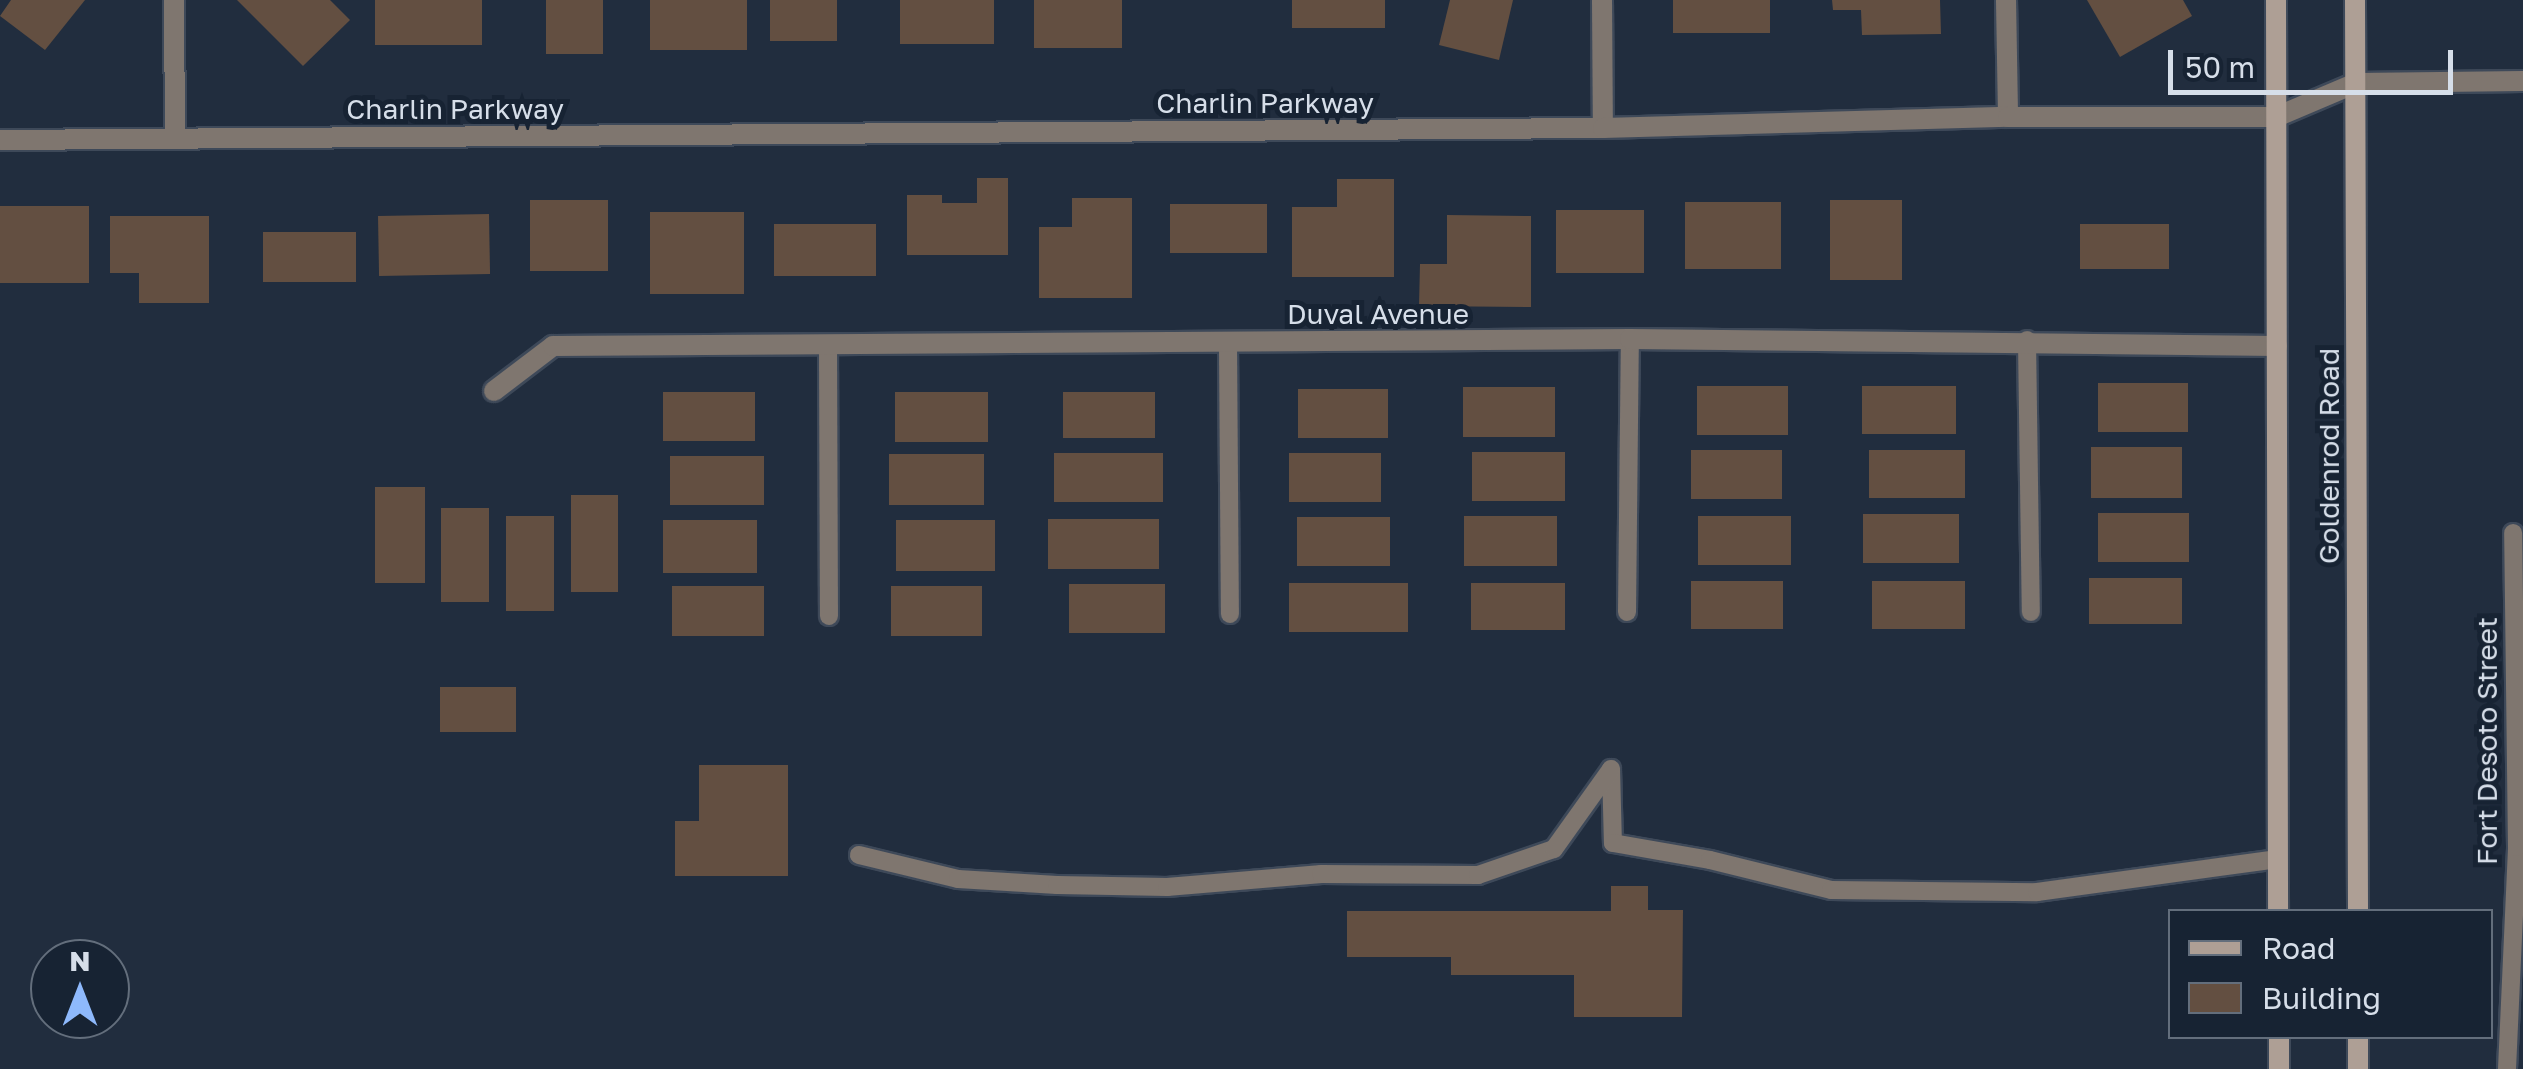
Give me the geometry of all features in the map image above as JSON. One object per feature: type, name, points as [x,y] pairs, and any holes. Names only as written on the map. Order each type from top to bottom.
[{"type":"main road","name":"Goldenrod Road","points":[[2276,0],[2278,909]]},
{"type":"main road","name":"Goldenrod Road","points":[[2355,0],[2358,909]]},
{"type":"main road","points":[[2278,1039],[2278,1069]]},
{"type":"main road","points":[[2358,1039],[2358,1069]]},
{"type":"street","points":[[174,0],[176,138]]},
{"type":"street","points":[[1602,0],[1603,128]]},
{"type":"street","points":[[2006,0],[2008,118]]},
{"type":"street","name":"Charlin Parkway","points":[[0,140],[1603,128],[2008,118],[2276,118],[2356,83],[2523,81]]},
{"type":"street","name":"Duval Avenue","points":[[494,391],[553,346],[1630,339],[2028,340],[2277,346]]},
{"type":"lane","points":[[1627,612],[1630,339]]},
{"type":"lane","points":[[2028,340],[2031,612]]},
{"type":"lane","points":[[1228,342],[1230,614]]},
{"type":"lane","points":[[828,344],[829,616]]},
{"type":"lane","name":"Fort Desoto Street","points":[[2507,1069],[2520,847],[2513,534]]},
{"type":"lane","points":[[858,855],[958,879],[1057,885],[1167,887],[1321,874],[1478,876],[1554,850],[1611,768],[1613,842],[1710,860],[1832,890],[2037,892],[2278,859]]},
{"type":"building","points":[[11,0],[85,0],[45,50],[0,16]]},
{"type":"building","points":[[237,0],[330,0],[350,20],[303,66]]},
{"type":"building","points":[[375,0],[482,0],[482,45],[375,45]]},
{"type":"building","points":[[546,0],[603,0],[603,54],[546,54]]},
{"type":"building","points":[[650,0],[747,0],[747,50],[650,50]]},
{"type":"building","points":[[770,0],[837,0],[837,41],[770,41]]},
{"type":"building","points":[[900,0],[994,0],[994,44],[900,44]]},
{"type":"building","points":[[1034,0],[1122,0],[1122,48],[1034,48]]},
{"type":"building","points":[[1292,0],[1385,0],[1385,28],[1292,28]]},
{"type":"building","points":[[1450,0],[1513,0],[1499,60],[1439,45]]},
{"type":"building","points":[[1673,0],[1770,0],[1770,33],[1673,33]]},
{"type":"building","points":[[1832,0],[1940,0],[1941,34],[1862,35],[1861,10],[1833,10]]},
{"type":"building","points":[[2087,0],[2183,0],[2192,16],[2120,57]]},
{"type":"building","points":[[977,178],[1008,178],[1008,255],[907,255],[907,195],[942,195],[942,203],[977,203]]},
{"type":"building","points":[[1337,179],[1394,179],[1394,277],[1292,277],[1292,207],[1337,207]]},
{"type":"building","points":[[1072,198],[1132,198],[1132,298],[1039,298],[1039,227],[1072,227]]},
{"type":"building","points":[[530,200],[608,200],[608,271],[530,271]]},
{"type":"building","points":[[1830,200],[1902,200],[1902,280],[1830,280]]},
{"type":"building","points":[[1685,202],[1781,202],[1781,269],[1685,269]]},
{"type":"building","points":[[1170,204],[1267,204],[1267,253],[1170,253]]},
{"type":"building","points":[[0,206],[89,206],[89,283],[0,283]]},
{"type":"building","points":[[1556,210],[1644,210],[1644,273],[1556,273]]},
{"type":"building","points":[[650,212],[744,212],[744,294],[650,294]]},
{"type":"building","points":[[489,214],[490,274],[379,276],[378,216]]},
{"type":"building","points":[[1447,215],[1531,216],[1531,307],[1419,306],[1420,264],[1447,264]]},
{"type":"building","points":[[110,216],[209,216],[209,303],[139,303],[139,273],[110,273]]},
{"type":"building","points":[[774,224],[876,224],[876,276],[774,276]]},
{"type":"building","points":[[2080,224],[2169,224],[2169,269],[2080,269]]},
{"type":"building","points":[[263,232],[356,232],[356,282],[263,282]]},
{"type":"building","points":[[2098,383],[2188,383],[2188,432],[2098,432]]},
{"type":"building","points":[[1697,386],[1788,386],[1788,435],[1697,435]]},
{"type":"building","points":[[1862,386],[1956,386],[1956,434],[1862,434]]},
{"type":"building","points":[[1463,387],[1555,387],[1555,437],[1463,437]]},
{"type":"building","points":[[1298,389],[1388,389],[1388,438],[1298,438]]},
{"type":"building","points":[[663,392],[755,392],[755,441],[663,441]]},
{"type":"building","points":[[895,392],[988,392],[988,442],[895,442]]},
{"type":"building","points":[[1063,392],[1155,392],[1155,438],[1063,438]]},
{"type":"building","points":[[2091,447],[2182,447],[2182,498],[2091,498]]},
{"type":"building","points":[[1691,450],[1782,450],[1782,499],[1691,499]]},
{"type":"building","points":[[1869,450],[1965,450],[1965,498],[1869,498]]},
{"type":"building","points":[[1472,452],[1565,452],[1565,501],[1472,501]]},
{"type":"building","points":[[1054,453],[1163,453],[1163,502],[1054,502]]},
{"type":"building","points":[[1289,453],[1381,453],[1381,502],[1289,502]]},
{"type":"building","points":[[889,454],[984,454],[984,505],[889,505]]},
{"type":"building","points":[[670,456],[764,456],[764,505],[670,505]]},
{"type":"building","points":[[375,487],[425,487],[425,583],[375,583]]},
{"type":"building","points":[[571,495],[618,495],[618,592],[571,592]]},
{"type":"building","points":[[441,508],[489,508],[489,602],[441,602]]},
{"type":"building","points":[[2098,513],[2189,513],[2189,562],[2098,562]]},
{"type":"building","points":[[1863,514],[1959,514],[1959,563],[1863,563]]},
{"type":"building","points":[[506,516],[554,516],[554,611],[506,611]]},
{"type":"building","points":[[1464,516],[1557,516],[1557,566],[1464,566]]},
{"type":"building","points":[[1698,516],[1791,516],[1791,565],[1698,565]]},
{"type":"building","points":[[1297,517],[1390,517],[1390,566],[1297,566]]},
{"type":"building","points":[[1048,519],[1159,519],[1159,569],[1048,569]]},
{"type":"building","points":[[663,520],[757,520],[757,573],[663,573]]},
{"type":"building","points":[[896,520],[995,520],[995,571],[896,571]]},
{"type":"building","points":[[2089,578],[2182,578],[2182,624],[2089,624]]},
{"type":"building","points":[[1691,581],[1783,581],[1783,629],[1691,629]]},
{"type":"building","points":[[1872,581],[1965,581],[1965,629],[1872,629]]},
{"type":"building","points":[[1289,583],[1408,583],[1408,632],[1289,632]]},
{"type":"building","points":[[1471,583],[1565,583],[1565,630],[1471,630]]},
{"type":"building","points":[[1069,584],[1165,584],[1165,633],[1069,633]]},
{"type":"building","points":[[672,586],[764,586],[764,636],[672,636]]},
{"type":"building","points":[[891,586],[982,586],[982,636],[891,636]]},
{"type":"building","points":[[440,687],[516,687],[516,732],[440,732]]},
{"type":"building","points":[[699,765],[788,765],[788,876],[675,876],[675,821],[699,821]]},
{"type":"building","points":[[1611,886],[1648,886],[1648,910],[1683,910],[1682,1017],[1574,1017],[1574,975],[1451,975],[1451,957],[1347,957],[1347,911],[1611,911]]}]
